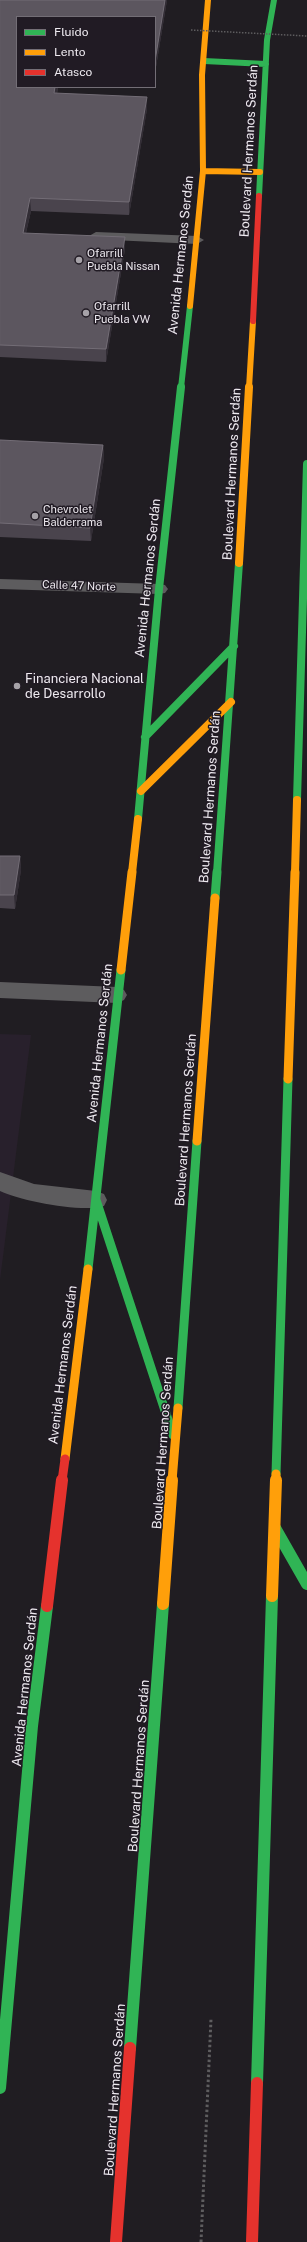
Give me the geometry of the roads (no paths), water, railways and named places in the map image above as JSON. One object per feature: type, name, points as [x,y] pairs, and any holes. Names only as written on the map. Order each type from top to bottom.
[{"type":"main road","name":"Avenida Hermanos Serdán","points":[[0,2088],[32,1726],[96,1200],[117,995],[141,791],[159,589],[197,240],[203,171],[202,74],[208,0]]},
{"type":"main road","name":"Boulevard Hermanos Serdán","points":[[116,2242],[234,646],[247,444],[267,40],[274,0]]},
{"type":"main road","points":[[204,61],[266,64]]},
{"type":"main road","points":[[203,171],[260,172]]},
{"type":"main road","points":[[252,2242],[304,628],[307,464]]},
{"type":"main road","points":[[145,737],[234,646]]},
{"type":"main road","points":[[141,791],[230,702]]},
{"type":"main road","points":[[96,1200],[176,1444]]},
{"type":"main road","points":[[275,1528],[307,1584]]},
{"type":"street","points":[[85,236],[197,240]]},
{"type":"street","name":"Calle 47 Norte","points":[[0,584],[159,589]]},
{"type":"street","points":[[0,990],[117,995]]},
{"type":"street","points":[[0,1181],[11,1187],[30,1191],[96,1200]]},
{"type":"place","name":"Ofarrill Puebla Nissan","points":[[79,260]]},
{"type":"place","name":"Ofarrill Puebla VW","points":[[86,313]]},
{"type":"place","name":"Chevrolet Balderrama","points":[[35,516]]},
{"type":"place","name":"Financiera Nacional de Desarrollo","points":[[17,686]]}]
